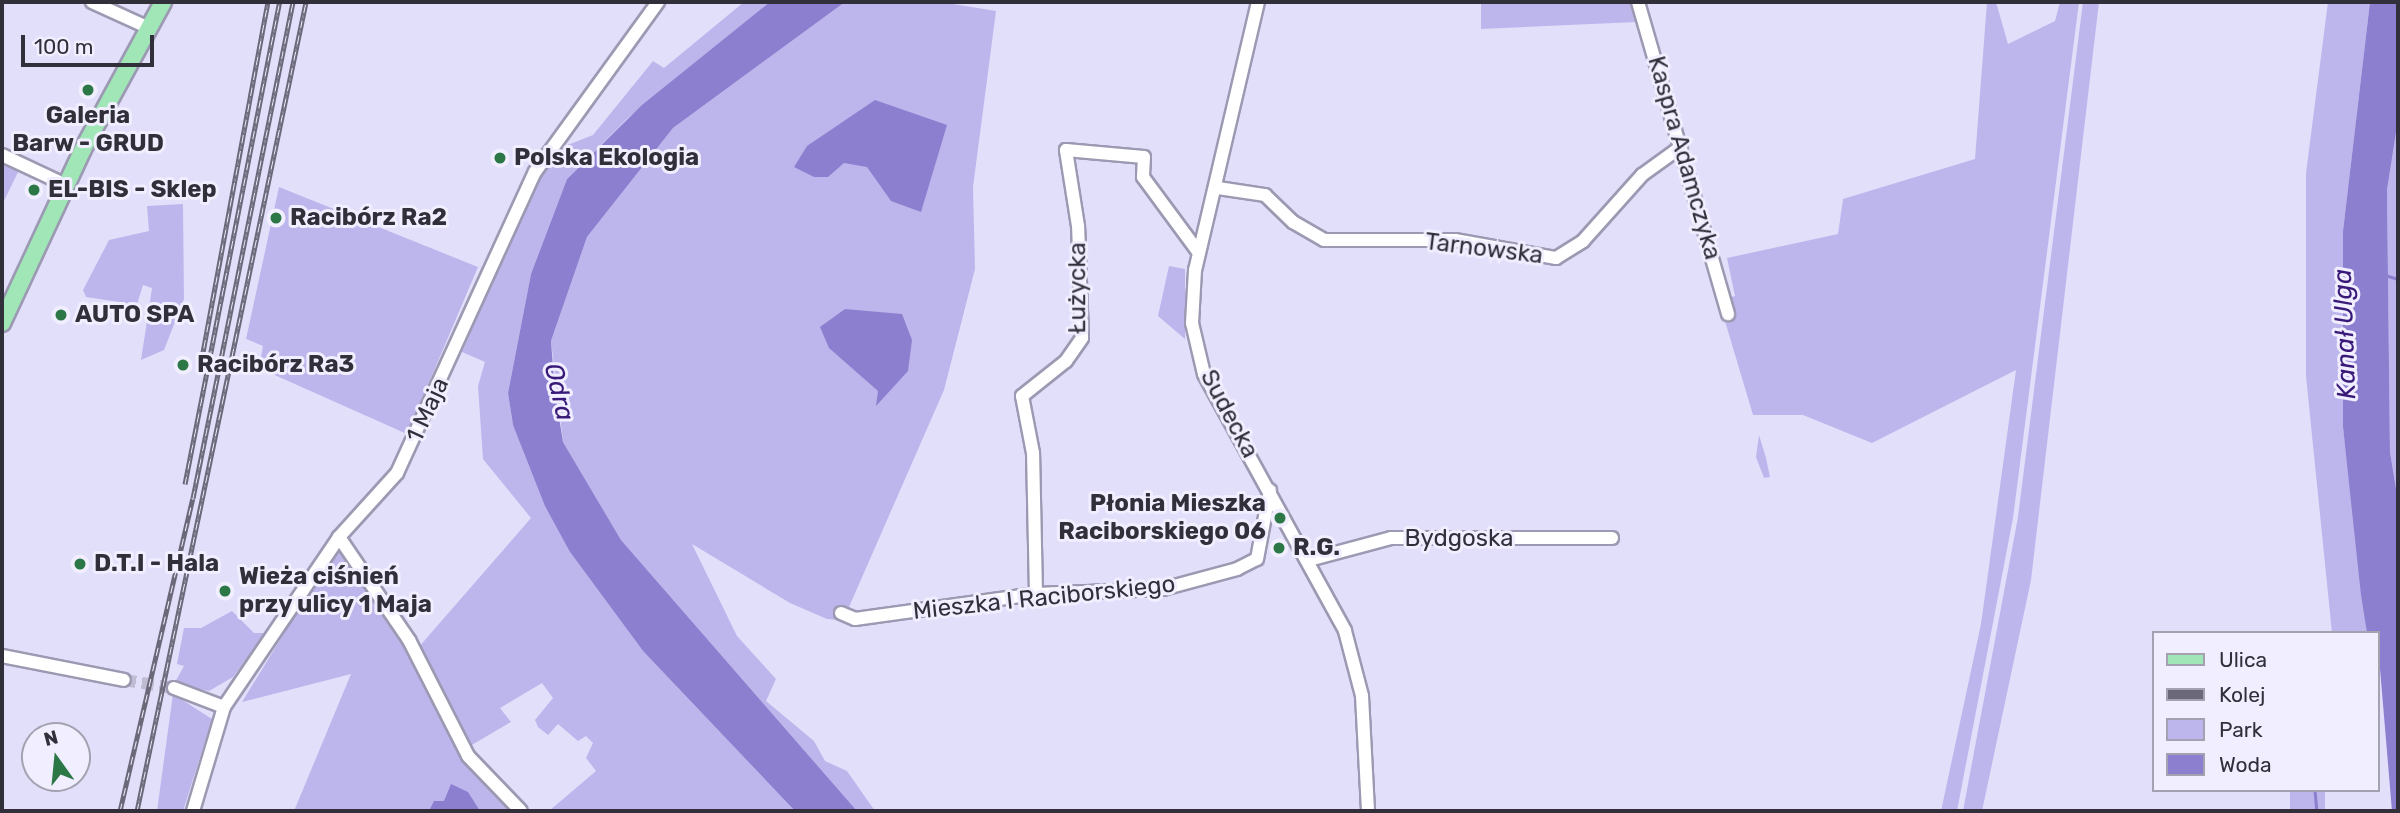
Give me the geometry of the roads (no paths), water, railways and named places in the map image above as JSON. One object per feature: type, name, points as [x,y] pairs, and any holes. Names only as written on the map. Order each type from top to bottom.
[{"type":"main road","points":[[2,323],[66,185],[163,2]]},
{"type":"street","points":[[92,2],[118,7],[149,28]]},
{"type":"street","name":"1 Maja","points":[[193,811],[224,707],[339,537],[397,473],[535,173],[658,2]]},
{"type":"street","name":"Sudecka","points":[[1258,2],[1240,59],[1218,188],[1199,253],[1192,323],[1204,374],[1309,560],[1356,666],[1368,811]]},
{"type":"street","name":"Kaspra Adamczyka","points":[[1638,2],[1728,314]]},
{"type":"street","name":"Tarnowska","points":[[1218,188],[1265,195],[1293,222],[1324,240],[1455,240],[1556,258],[1583,241],[1642,175],[1681,147]]},
{"type":"street","name":"Łużycka","points":[[1036,594],[1033,453],[1022,396],[1066,361],[1082,338],[1078,226],[1066,150],[1144,156],[1143,177],[1199,253]]},
{"type":"street","points":[[2,155],[66,185]]},
{"type":"street","name":"Mieszka I Raciborskiego","points":[[841,613],[855,619],[1036,594],[1163,589],[1237,569],[1257,559],[1270,490]]},
{"type":"street","points":[[339,537],[409,640],[468,756],[521,811]]},
{"type":"street","name":"Bydgoska","points":[[1309,560],[1391,538],[1612,538]]},
{"type":"street","points":[[2,656],[124,680]]},
{"type":"street","points":[[174,688],[224,707]]},
{"type":"water","points":[[770,2],[845,2],[673,128],[587,237],[551,341],[555,393],[563,442],[621,540],[857,811],[795,811],[643,651],[570,552],[545,506],[513,425],[508,393],[531,274],[567,179],[642,105]]},
{"type":"water","name":"Kanał Ulga","points":[[2370,2],[2398,2],[2398,120],[2387,190],[2390,452],[2398,501],[2398,811],[2392,811],[2379,631],[2367,631],[2343,427],[2343,231]]},
{"type":"water","points":[[875,100],[947,125],[921,212],[891,201],[867,167],[844,163],[828,177],[814,177],[794,167],[807,146]]},
{"type":"water","points":[[845,309],[902,314],[912,340],[908,371],[876,406],[878,391],[829,348],[820,327]]},
{"type":"water","points":[[451,784],[468,792],[480,811],[429,811],[434,801],[444,801]]},
{"type":"waterway","points":[[2385,275],[2398,279]]},
{"type":"waterway","points":[[2315,792],[2317,811]]},
{"type":"tunnel","points":[[124,680],[174,688]]},
{"type":"railway","points":[[201,363],[268,2]]},
{"type":"railway","points":[[185,484],[280,2]]},
{"type":"railway","points":[[120,811],[193,498],[293,2]]},
{"type":"railway","points":[[137,811],[306,2]]},
{"type":"place","name":"Galeria Barw - GRUD","points":[[88,90]]},
{"type":"place","name":"Polska Ekologia","points":[[500,158]]},
{"type":"place","name":"EL-BIS - Sklep","points":[[34,190]]},
{"type":"place","name":"Racibórz Ra2","points":[[276,218]]},
{"type":"place","name":"AUTO SPA","points":[[61,315]]},
{"type":"place","name":"Racibórz Ra3","points":[[183,365]]},
{"type":"place","name":"Płonia Mieszka Raciborskiego 06","points":[[1280,518]]},
{"type":"place","name":"R.G.","points":[[1279,548]]},
{"type":"place","name":"D.T.I - Hala","points":[[80,564]]},
{"type":"place","name":"Wieża ciśnień przy ulicy 1 Maja","points":[[225,591]]},
{"type":"water label","name":"Odra","points":[[559,392]]}]
